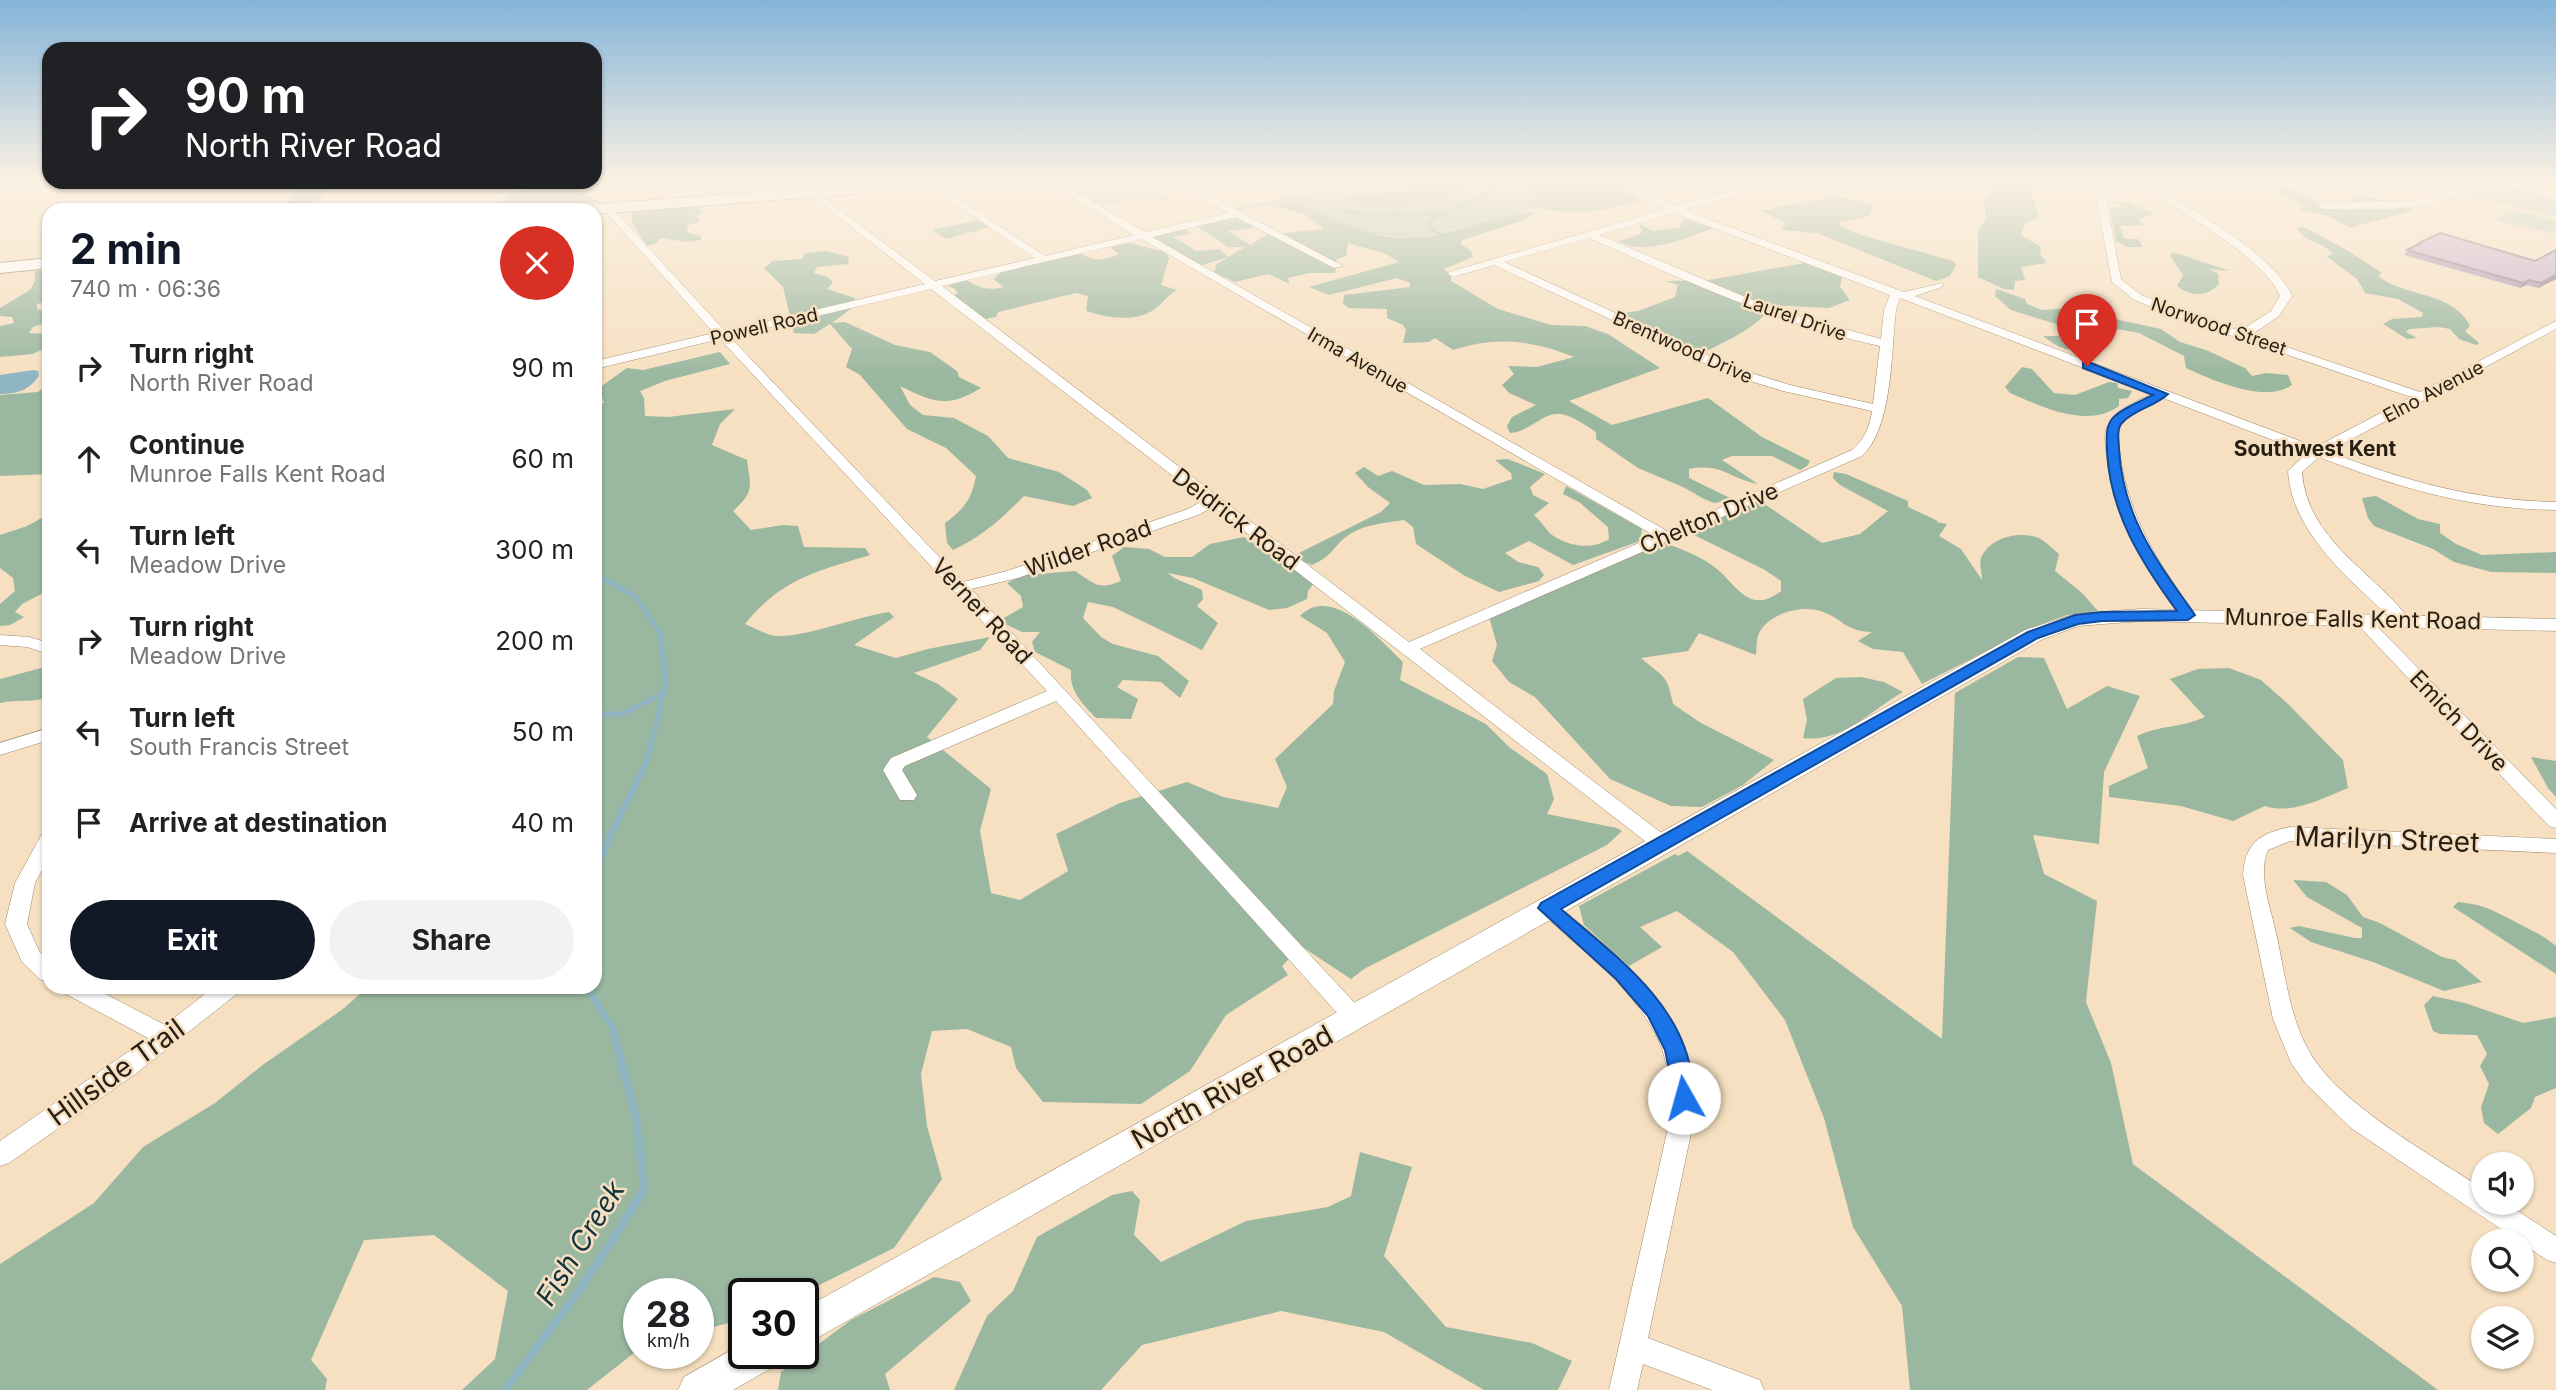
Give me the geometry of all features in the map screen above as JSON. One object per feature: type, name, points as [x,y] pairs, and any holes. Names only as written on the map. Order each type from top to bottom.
[{"type":"main road","points":[[0,268],[42,264]]},
{"type":"street","name":"Verner Road","points":[[643,248],[1058,693],[1354,1018]]},
{"type":"street","name":"Deidrick Road","points":[[884,248],[1661,843]]},
{"type":"street","points":[[1026,248],[1043,259]]},
{"type":"street","name":"Powell Road","points":[[602,363],[1091,248]]},
{"type":"street","name":"Irma Avenue","points":[[1164,248],[1665,536]]},
{"type":"street","points":[[1302,248],[1338,266]]},
{"type":"street","points":[[1453,274],[1543,248]]},
{"type":"street","name":"Laurel Drive","points":[[1624,248],[1790,318],[1836,334],[1886,344]]},
{"type":"street","points":[[1776,248],[2403,484],[2437,493],[2510,505],[2556,506]]},
{"type":"street","name":"Norwood Street","points":[[2110,248],[2116,279],[2124,289],[2152,304],[2424,397]]},
{"type":"street","points":[[2240,248],[2283,286],[2286,294],[2284,302],[2275,313],[2242,335]]},
{"type":"street","name":"Brentwood Drive","points":[[1495,262],[1734,372],[1787,388],[1878,409]]},
{"type":"street","points":[[1900,295],[1938,285]]},
{"type":"street","name":"Chelton Drive","points":[[1406,649],[1665,536],[1767,495],[1857,453],[1872,436],[1878,409],[1890,310],[1900,295]]},
{"type":"street","name":"Elno Avenue","points":[[2402,620],[2325,541],[2300,501],[2295,489],[2295,471],[2316,453],[2556,324]]},
{"type":"street","points":[[2162,394],[2117,420],[2112,430],[2114,464],[2123,508],[2131,528],[2154,569],[2188,615]]},
{"type":"street","name":"Wilder Road","points":[[960,587],[1012,575],[1193,512],[1213,501]]},
{"type":"street","name":"Munroe Falls Kent Road","points":[[1661,843],[2052,626],[2102,616],[2188,615],[2556,625]]},
{"type":"street","name":"Emich Drive","points":[[2362,620],[2556,821]]},
{"type":"street","points":[[0,640],[29,642],[42,647]]},
{"type":"street","points":[[907,795],[892,771],[898,762],[1058,693]]},
{"type":"street","points":[[0,749],[42,736]]},
{"type":"street","name":"Marilyn Street","points":[[2556,846],[2290,834],[2273,837],[2260,846],[2254,856],[2253,875],[2284,1019],[2299,1056],[2314,1077],[2333,1098],[2387,1140],[2556,1251]]},
{"type":"street","name":"North River Road","points":[[819,1320],[1661,843]]},
{"type":"street","points":[[42,852],[25,883],[8,927],[42,967]]},
{"type":"street","points":[[1548,908],[1623,974],[1645,998],[1663,1024],[1680,1066],[1684,1098],[1682,1119],[1622,1390]]},
{"type":"street","points":[[85,994],[167,1037]]},
{"type":"street","name":"Hillside Trail","points":[[0,1155],[167,1037],[221,994]]},
{"type":"street","points":[[1632,1346],[1750,1390]]},
{"type":"street","points":[[697,1390],[734,1369]]},
{"type":"green space","points":[[1111,248],[1149,248],[1166,252],[1169,258],[1161,285],[1177,290],[1149,313],[1140,316],[1113,317],[1086,311],[1088,296],[1076,293],[998,312],[996,317],[985,319],[952,296],[958,293],[947,286],[966,280],[984,288],[1004,287],[993,279],[1002,272],[1080,252],[1094,259],[1119,254]]},
{"type":"green space","points":[[1165,248],[1192,248],[1197,251],[1220,249],[1228,257],[1199,266]]},
{"type":"green space","points":[[1244,248],[1347,248],[1346,256],[1337,259],[1335,273],[1309,273],[1288,278],[1289,284],[1269,274],[1235,282],[1214,272],[1217,264]]},
{"type":"green space","points":[[1365,248],[1467,248],[1473,257],[1444,269],[1451,275],[1451,281],[1498,309],[1551,325],[1585,326],[1608,334],[1660,368],[1569,401],[1612,425],[1708,398],[1762,437],[1810,461],[1800,470],[1772,456],[1732,456],[1722,460],[1758,484],[1710,468],[1689,469],[1689,478],[1734,500],[1714,503],[1638,468],[1596,439],[1596,432],[1565,415],[1554,414],[1523,430],[1510,433],[1507,426],[1512,417],[1536,405],[1509,393],[1502,385],[1514,374],[1508,366],[1537,367],[1574,357],[1543,347],[1514,342],[1484,343],[1453,350],[1435,338],[1429,342],[1403,343],[1406,330],[1403,325],[1387,318],[1387,309],[1349,308],[1343,304],[1344,295],[1410,287],[1410,283],[1397,278],[1329,295],[1309,287],[1399,262],[1386,254]]},
{"type":"green space","points":[[1854,248],[1907,248],[1953,261],[1956,265],[1950,276],[1936,281]]},
{"type":"green space","points":[[1978,248],[2041,248],[2040,254],[2047,263],[2021,267],[2025,280],[2015,281],[2014,290],[2004,289],[1978,277]]},
{"type":"green space","points":[[2325,248],[2343,248],[2382,273],[2378,276],[2387,282],[2454,308],[2470,326],[2465,331],[2479,343],[2476,345],[2459,339],[2450,329],[2439,327],[2409,329],[2406,332],[2417,338],[2407,339],[2383,324],[2392,319],[2422,317],[2423,313],[2398,299],[2365,293],[2357,279],[2326,256],[2333,254]]},
{"type":"green space","points":[[827,251],[849,257],[848,264],[817,267],[814,273],[833,282],[827,289],[855,298],[853,307],[832,323],[845,322],[895,345],[930,352],[957,371],[959,377],[981,388],[958,399],[940,401],[900,386],[910,405],[923,415],[954,418],[988,436],[1008,458],[1059,472],[1087,490],[1092,498],[1073,506],[1024,496],[991,526],[953,550],[947,543],[945,523],[966,503],[976,476],[946,448],[907,429],[860,375],[846,367],[852,349],[830,324],[814,334],[794,333],[783,287],[764,268],[773,261],[802,259],[805,253]]},
{"type":"green space","points":[[2173,252],[2230,271],[2210,269],[2218,274],[2219,284],[2204,293],[2193,294],[2177,286],[2183,275],[2170,256]]},
{"type":"green space","points":[[1804,263],[1842,277],[1840,287],[1850,300],[1829,308],[1770,305],[1760,320],[1703,353],[1616,314],[1638,311],[1675,297],[1678,285],[1666,281],[1709,280]]},
{"type":"green space","points":[[42,270],[42,303],[37,304],[37,309],[42,310],[42,324],[33,327],[29,333],[42,334],[42,350],[33,354],[0,357],[0,326],[14,323],[12,317],[0,316],[0,308],[30,290],[35,281],[35,271]]},
{"type":"green space","points":[[1996,289],[2025,299],[2027,304],[2042,310],[2080,307],[2110,318],[2161,329],[2180,342],[2206,350],[2245,368],[2252,376],[2266,373],[2288,375],[2292,385],[2268,392],[2224,384],[2186,368],[2184,356],[2139,333],[2112,328],[2078,348],[2063,348],[2043,336],[2063,336],[2069,328],[2011,310],[1995,296]]},
{"type":"green space","points":[[720,352],[730,364],[665,381],[640,391],[644,398],[645,416],[668,417],[735,409],[720,424],[712,445],[747,460],[748,494],[733,511],[751,530],[783,525],[798,526],[804,547],[865,548],[870,555],[817,572],[786,587],[772,596],[745,624],[772,635],[788,635],[889,612],[894,617],[854,645],[896,658],[990,637],[980,650],[914,673],[938,684],[958,699],[927,737],[991,789],[980,831],[991,893],[1020,900],[1068,871],[1056,834],[1120,803],[1187,782],[1223,797],[1278,808],[1287,787],[1275,759],[1333,704],[1334,691],[1345,662],[1327,633],[1300,616],[1313,608],[1326,606],[1355,618],[1403,662],[1400,680],[1486,724],[1509,747],[1547,774],[1554,799],[1547,814],[1622,831],[1607,845],[1364,969],[1351,979],[1301,946],[1282,966],[1288,975],[1226,1015],[1190,1071],[1141,1104],[1043,1102],[1016,1068],[1011,1047],[967,1029],[932,1031],[921,1074],[927,1126],[942,1179],[894,1248],[819,1285],[819,1278],[728,1278],[728,1323],[714,1327],[714,1278],[623,1278],[623,1362],[587,1390],[462,1390],[495,1359],[508,1291],[434,1235],[364,1240],[311,1360],[327,1379],[325,1390],[0,1390],[0,1264],[94,1203],[143,1147],[215,1103],[360,994],[602,994],[602,386],[627,368],[643,370]]},
{"type":"green space","points":[[2022,367],[2032,369],[2054,393],[2075,395],[2109,382],[2117,383],[2118,388],[2132,391],[2128,398],[2119,399],[2119,406],[2106,413],[2079,416],[2065,413],[2010,393],[2005,387]]},
{"type":"green space","points":[[42,389],[42,474],[0,476],[0,395],[38,392]]},
{"type":"green space","points":[[1508,459],[1545,474],[1530,487],[1533,495],[1549,503],[1534,515],[1552,535],[1581,546],[1595,545],[1609,539],[1608,527],[1579,502],[1563,494],[1566,486],[1642,529],[1640,541],[1573,565],[1529,541],[1505,553],[1518,562],[1538,567],[1544,575],[1539,581],[1499,592],[1465,576],[1416,544],[1413,527],[1404,520],[1362,528],[1312,565],[1295,555],[1381,512],[1390,503],[1368,487],[1355,473],[1364,467],[1378,476],[1392,471],[1424,485],[1460,484],[1483,489],[1512,479],[1511,473],[1495,460]]},
{"type":"green space","points":[[1834,472],[1846,474],[1908,501],[1908,507],[1938,521],[1936,522],[1947,524],[1939,536],[1961,549],[1982,580],[1981,558],[1990,545],[2012,536],[2029,535],[2039,538],[2059,554],[2055,571],[2082,593],[2098,611],[2067,615],[2036,626],[1922,684],[1903,652],[1873,649],[1858,641],[1872,632],[1856,630],[1823,612],[1806,609],[1787,612],[1770,620],[1759,633],[1756,655],[1699,633],[1688,651],[1641,658],[1666,680],[1673,704],[1701,723],[1774,760],[1743,785],[1702,807],[1671,806],[1610,779],[1535,697],[1509,682],[1492,661],[1497,645],[1488,613],[1656,540],[1710,564],[1745,596],[1761,600],[1770,598],[1781,591],[1781,581],[1765,570],[1682,529],[1757,499],[1822,543],[1860,534],[1888,511],[1840,485],[1833,478]]},
{"type":"green space","points":[[2376,496],[2418,519],[2440,524],[2440,533],[2456,544],[2482,555],[2556,552],[2556,573],[2491,572],[2454,562],[2433,549],[2374,526],[2368,518],[2362,498]]},
{"type":"green space","points":[[42,518],[42,594],[22,604],[15,612],[24,617],[10,625],[0,626],[0,604],[15,591],[13,578],[0,568],[0,535]]},
{"type":"green space","points":[[1244,537],[1315,582],[1308,591],[1307,599],[1287,608],[1269,610],[1193,578],[1168,573],[1202,590],[1203,599],[1197,606],[1218,623],[1202,650],[1113,607],[1088,602],[1083,618],[1101,637],[1113,644],[1158,656],[1189,681],[1180,698],[1161,682],[1123,680],[1117,687],[1138,699],[1131,719],[1096,718],[1074,690],[1071,670],[1035,652],[1032,642],[1040,632],[1022,632],[1003,623],[1004,618],[1023,607],[1021,596],[1007,583],[1023,575],[1075,571],[1096,584],[1106,585],[1121,581],[1112,556],[1124,547],[1149,549],[1165,557],[1192,557],[1210,544]]},
{"type":"green space","points":[[2018,657],[2044,658],[2067,709],[2107,686],[2140,696],[2104,772],[2099,844],[2033,835],[2044,874],[2097,901],[2086,1002],[2111,1063],[2133,1164],[2438,1390],[1910,1390],[1902,1306],[1853,1227],[1824,1118],[1785,1020],[1733,952],[1677,911],[1640,927],[1662,947],[1629,966],[1584,925],[1579,906],[1675,854],[1678,856],[1687,851],[1942,1039],[1955,693]]},
{"type":"green space","points":[[42,668],[42,699],[0,703],[0,679]]},
{"type":"green space","points":[[2229,668],[2261,680],[2288,704],[2343,760],[2348,788],[2297,807],[2265,806],[2233,821],[2181,806],[2109,797],[2109,786],[2148,768],[2137,736],[2205,717],[2170,679],[2198,669]]},
{"type":"green space","points":[[1861,677],[1884,682],[1903,692],[1844,730],[1817,738],[1803,738],[1807,720],[1803,699],[1836,678]]},
{"type":"green space","points":[[2531,757],[2556,761],[2556,797],[2548,788]]},
{"type":"green space","points":[[2293,880],[2326,882],[2347,895],[2363,917],[2380,923],[2442,957],[2455,960],[2482,982],[2444,991],[2373,962],[2311,942],[2290,928],[2299,926],[2362,938],[2362,928],[2307,897]]},
{"type":"green space","points":[[2458,902],[2492,910],[2556,946],[2556,974],[2453,907]]},
{"type":"green space","points":[[2433,996],[2465,1003],[2523,1023],[2556,1017],[2556,1088],[2535,1097],[2531,1108],[2498,1134],[2484,1123],[2481,1107],[2489,1084],[2480,1066],[2487,1054],[2477,1035],[2440,1034],[2433,1031],[2424,1005]]},
{"type":"green space","points":[[1360,1152],[1412,1167],[1384,1256],[1446,1327],[1532,1343],[1572,1361],[1558,1390],[1484,1390],[1384,1332],[1281,1311],[1142,1345],[1101,1390],[954,1390],[987,1316],[1013,1291],[1037,1237],[1112,1195],[1132,1191],[1140,1200],[1134,1235],[1161,1262],[1246,1221],[1328,1207],[1351,1196]]},
{"type":"green space","points":[[934,1277],[960,1282],[971,1301],[885,1374],[890,1390],[778,1390],[781,1372],[785,1369],[819,1369],[819,1344],[851,1320]]},
{"type":"water","points":[[38,371],[39,375],[27,388],[0,394],[0,375]]},
{"type":"building","points":[[2490,248],[2535,261],[2556,250],[2556,275],[2541,283],[2529,280],[2523,283],[2407,250]]},
{"type":"waterway","name":"Fish Creek","points":[[602,578],[635,596],[660,633],[666,682],[651,744]]},
{"type":"waterway","points":[[602,714],[623,714],[663,693]]},
{"type":"waterway","name":"Fish Creek","points":[[602,858],[647,761],[651,743]]},
{"type":"waterway","name":"Fish Creek","points":[[591,994],[615,1032]]},
{"type":"waterway","name":"Fish Creek","points":[[505,1390],[584,1284],[644,1190],[637,1121],[613,1030]]},
{"type":"district","name":"Southwest Kent","points":[[2315,449]]},
{"type":"route","points":[[1684,1098],[1675,1050],[1655,1011],[1623,974],[1548,908],[2052,626],[2102,616],[2188,615],[2154,569],[2131,528],[2123,508],[2114,464],[2112,430],[2117,420],[2162,394],[2087,366]]}]
